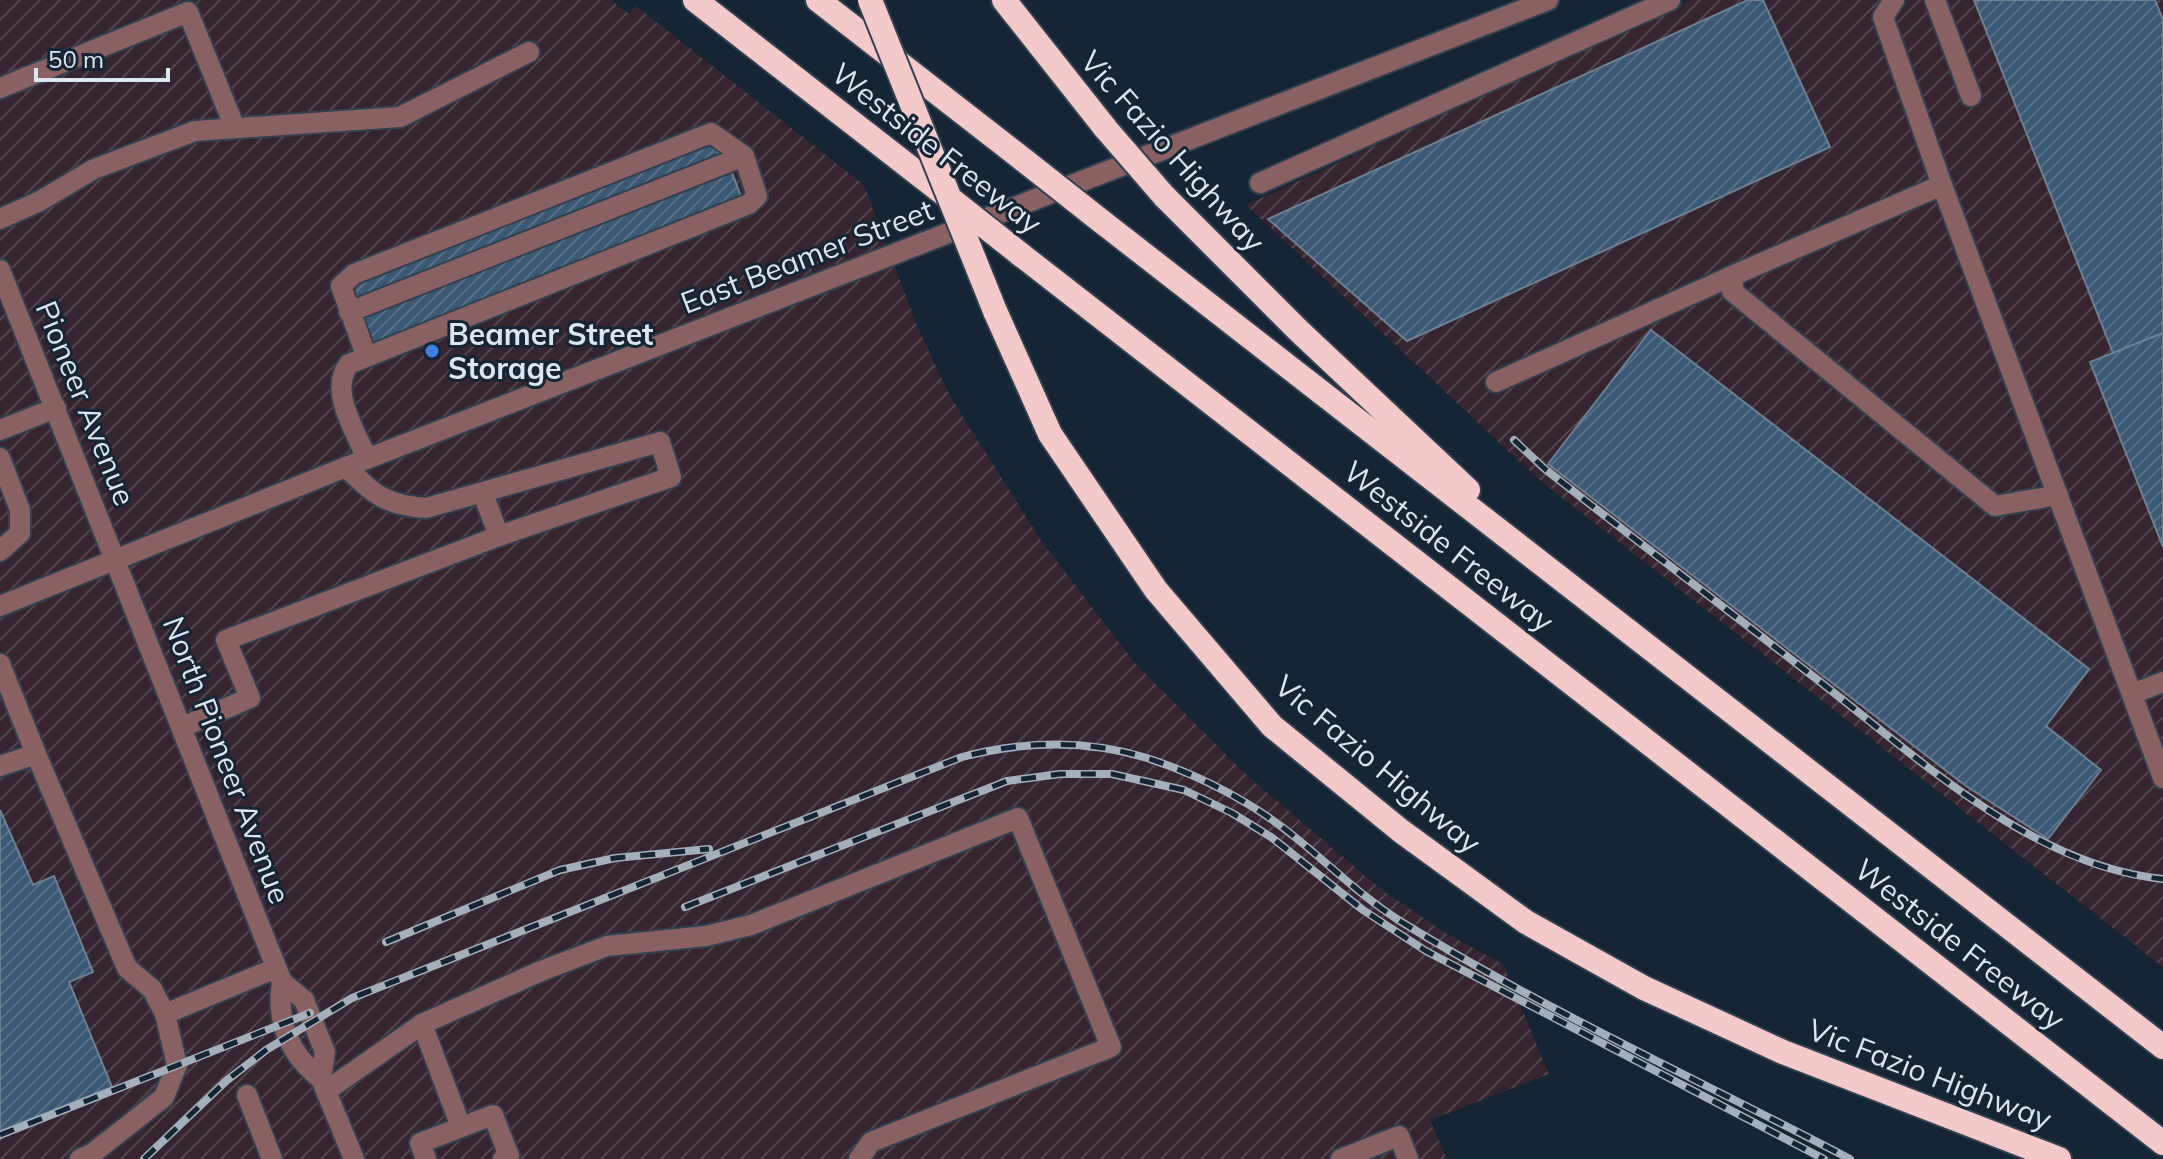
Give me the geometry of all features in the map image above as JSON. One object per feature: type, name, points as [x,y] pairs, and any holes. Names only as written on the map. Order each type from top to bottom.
[{"type":"highway","name":"Westside Freeway","points":[[695,0],[2163,1143]]},
{"type":"highway","name":"Westside Freeway","points":[[818,0],[2163,1047]]},
{"type":"highway","name":"Vic Fazio Highway","points":[[870,0],[995,311],[1050,434],[1156,590],[1272,726],[1401,831],[1526,922],[1644,988],[1783,1052],[2059,1159]]},
{"type":"highway","name":"Vic Fazio Highway","points":[[1004,0],[1106,129],[1164,196],[1547,568]]},
{"type":"street","name":"East Beamer Street","points":[[0,606],[346,467],[1548,0]]},
{"type":"street","points":[[1260,183],[1670,0]]},
{"type":"street","points":[[1894,0],[1883,17],[1942,185],[2163,778]]},
{"type":"street","points":[[1935,0],[1971,96]]},
{"type":"street","points":[[0,88],[188,12],[235,128]]},
{"type":"street","points":[[0,219],[40,201],[94,169],[195,131],[400,117],[529,52]]},
{"type":"street","points":[[366,355],[341,286],[354,274],[711,133],[744,156],[757,196],[749,204],[349,364],[340,375],[339,390],[367,459]]},
{"type":"street","points":[[349,312],[744,156]]},
{"type":"street","points":[[1496,382],[1942,185]]},
{"type":"street","name":"Pioneer Avenue","points":[[0,270],[116,559]]},
{"type":"street","points":[[1734,275],[1732,291],[1995,506],[2058,495]]},
{"type":"street","points":[[0,430],[56,408]]},
{"type":"street","points":[[182,727],[250,698],[226,640],[499,536],[671,477],[660,442],[426,508],[399,506],[376,497],[346,467]]},
{"type":"street","points":[[0,458],[20,510],[20,533],[0,551]]},
{"type":"street","points":[[483,494],[499,536]]},
{"type":"street","name":"North Pioneer Avenue","points":[[116,559],[279,975],[304,1000],[325,1052],[323,1085],[349,1158]]},
{"type":"street","points":[[0,664],[127,968],[152,989],[165,1014],[177,1065],[164,1097],[93,1153],[80,1159]]},
{"type":"street","points":[[2132,694],[2163,682]]},
{"type":"street","points":[[0,766],[36,754]]},
{"type":"street","points":[[323,1085],[422,1024],[607,946],[706,936],[751,925],[1018,818],[1111,1047],[871,1142],[859,1159]]},
{"type":"street","points":[[165,1014],[279,975]]},
{"type":"street","points":[[422,1024],[461,1127]]},
{"type":"street","points":[[247,1095],[272,1159]]},
{"type":"street","points":[[426,1159],[420,1143],[493,1115],[509,1156],[503,1159]]},
{"type":"street","points":[[1341,1159],[1399,1136],[1408,1159]]},
{"type":"shaded area","points":[[0,0],[611,0],[629,14],[636,6],[864,185],[918,328],[951,398],[1042,542],[1134,662],[1242,771],[1382,890],[1447,934],[1503,964],[1549,1074],[1430,1120],[1447,1159],[0,1159]]},
{"type":"shaded area","points":[[1691,0],[2163,0],[2163,967],[1537,478],[1246,205]]},
{"type":"building","points":[[1748,0],[1763,0],[1830,147],[1407,341],[1268,219]]},
{"type":"building","points":[[1974,0],[2155,0],[2163,20],[2163,333],[2113,353]]},
{"type":"building","points":[[714,143],[721,160],[357,302],[350,284]]},
{"type":"building","points":[[731,170],[743,202],[375,347],[361,314]]},
{"type":"building","points":[[1651,330],[2089,669],[2046,726],[2101,770],[2048,839],[1966,786],[1548,464]]},
{"type":"building","points":[[2163,333],[2163,547],[2090,362]]},
{"type":"building","points":[[0,810],[33,885],[54,876],[93,972],[69,982],[112,1087],[0,1131]]},
{"type":"railway","points":[[1514,440],[1545,469],[1975,801],[2066,853],[2114,870],[2163,879]]},
{"type":"railway","points":[[144,1159],[226,1081],[266,1050],[352,998],[962,757],[1008,748],[1054,744],[1101,748],[1147,758],[1225,791],[1280,825],[1386,912],[1454,953],[1566,1014],[1850,1159]]},
{"type":"railway","points":[[685,907],[1007,781],[1060,774],[1112,774],[1184,790],[1232,813],[1271,837],[1363,910],[1426,951],[1824,1159]]},
{"type":"railway","points":[[386,942],[560,870],[615,858],[709,849]]},
{"type":"railway","points":[[0,1135],[310,1013]]},
{"type":"place","name":"Beamer Street Storage","points":[[432,351]]}]
